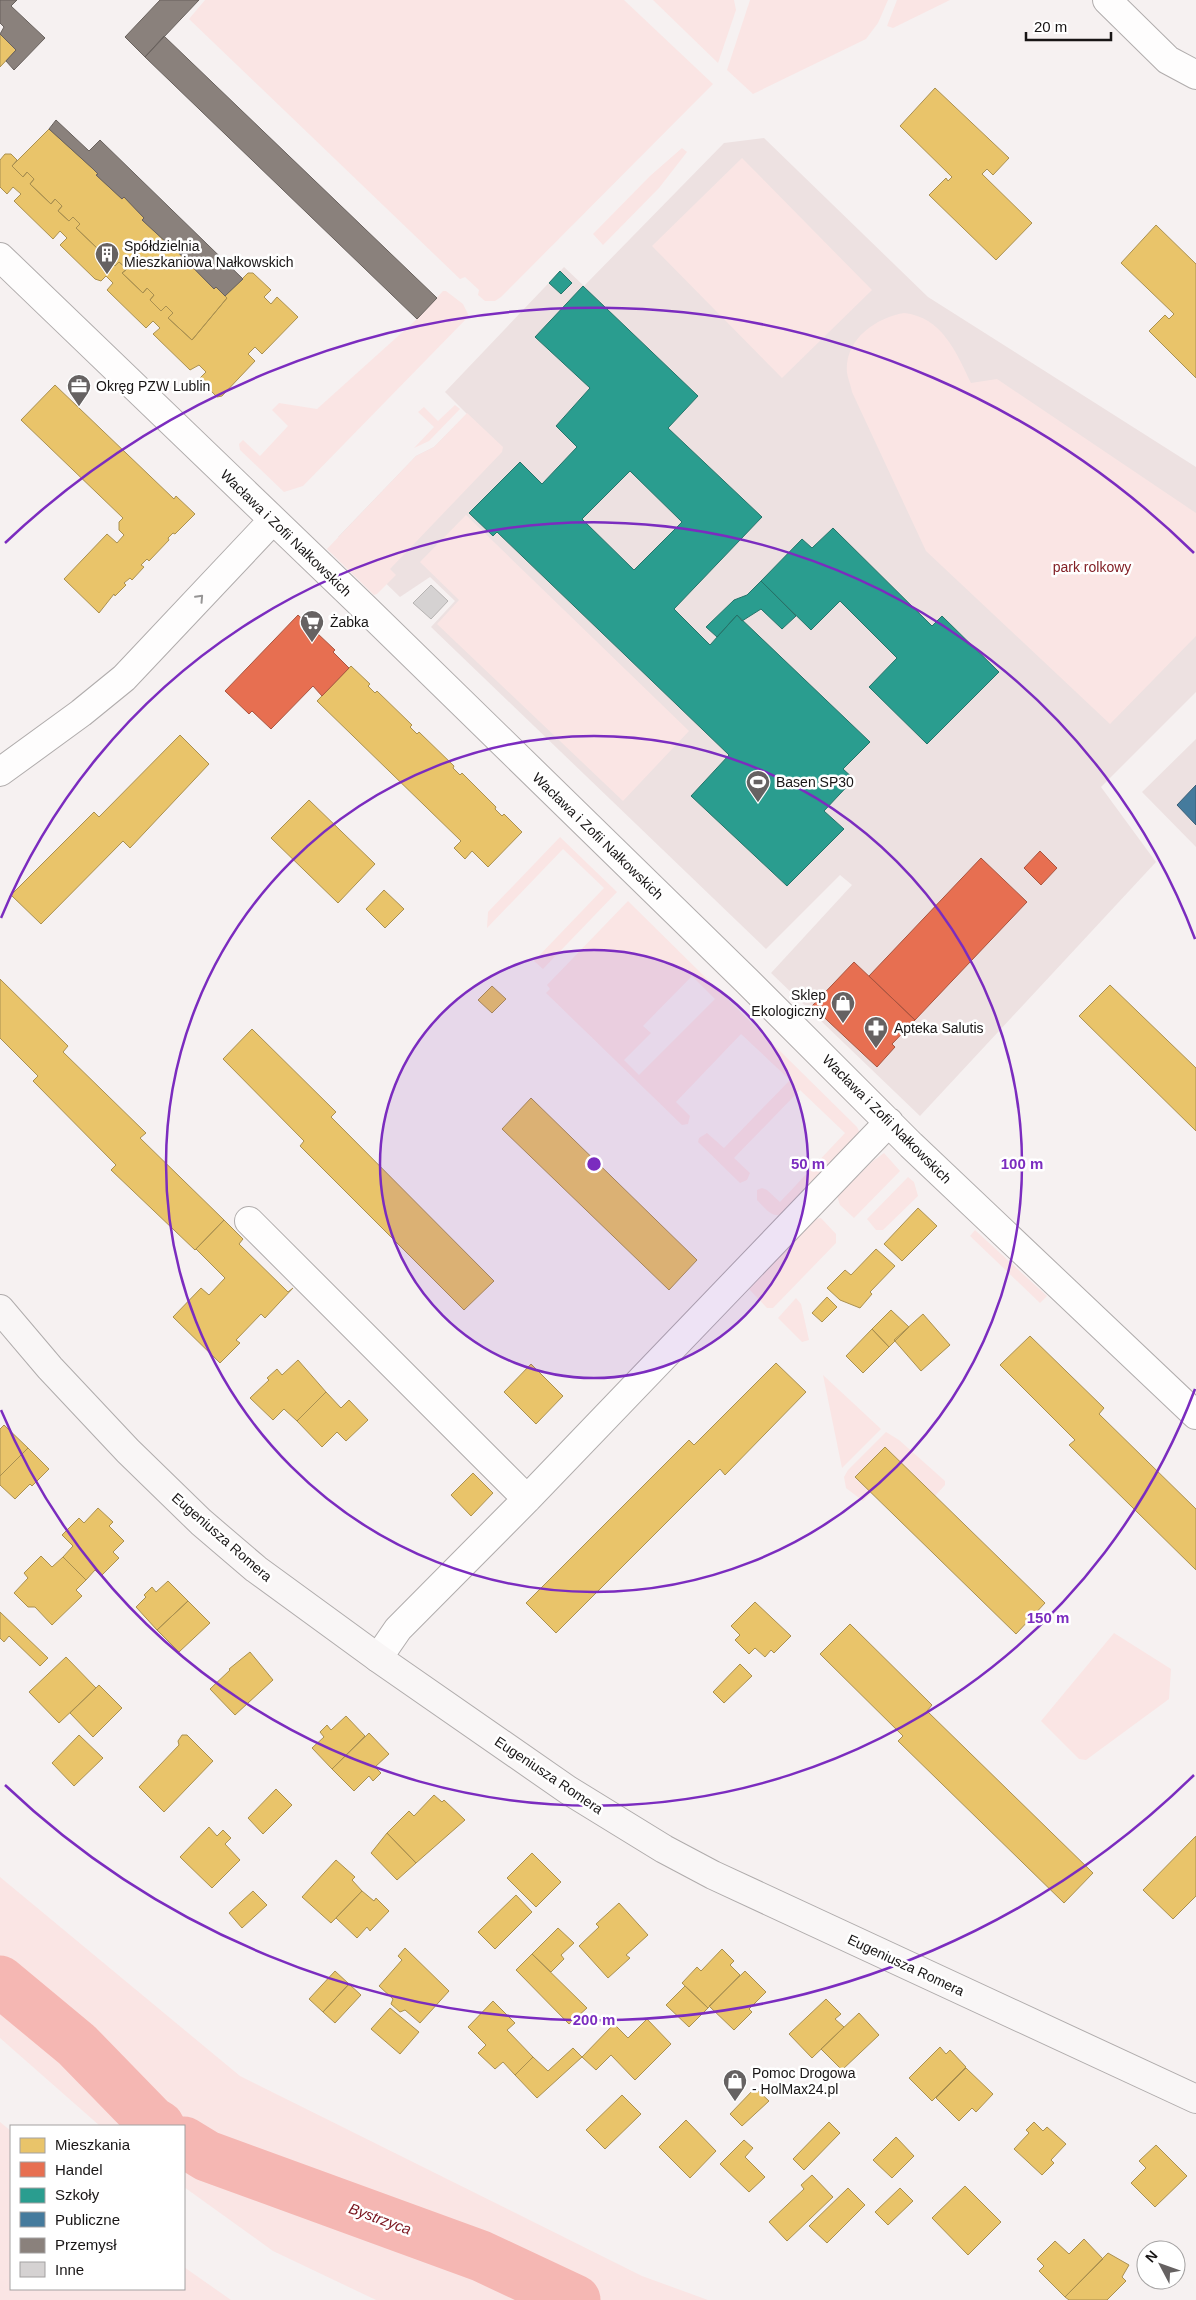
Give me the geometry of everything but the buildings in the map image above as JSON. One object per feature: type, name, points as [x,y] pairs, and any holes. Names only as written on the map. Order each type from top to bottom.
[{"type":"street","points":[[1108,0],[1168,60],[1196,75]]},
{"type":"street","name":"Wacława i Zofii Nałkowskich","points":[[0,257],[273,520],[889,1122],[1196,1415]]},
{"type":"street","points":[[0,772],[110,690],[167,634],[273,520]]},
{"type":"street","points":[[378,1658],[398,1629],[527,1499],[889,1122]]},
{"type":"street","points":[[249,1221],[527,1499]]},
{"type":"street","name":"Eugeniusza Romera","points":[[0,1308],[80,1402],[201,1522],[256,1569],[378,1658],[568,1790],[692,1864],[1196,2099]]},
{"type":"shaded area","points":[[764,138],[928,297],[1196,467],[1196,692],[1101,787],[1156,862],[920,1116],[771,973],[852,885],[840,875],[766,949],[431,627],[455,601],[430,577],[400,597],[338,537],[416,456],[434,447],[467,414],[445,392],[564,267],[584,286],[724,143]]},
{"type":"shaded area","points":[[1196,739],[1196,847],[1142,792]]},
{"type":"green space","points":[[205,0],[624,0],[713,84],[501,297],[495,301],[485,301],[478,295],[479,290],[465,277],[460,279],[189,19]]},
{"type":"green space","points":[[653,0],[734,0],[736,10],[718,63]]},
{"type":"green space","points":[[750,0],[888,0],[878,23],[866,39],[753,94],[727,70]]},
{"type":"green space","points":[[897,0],[950,0],[893,28],[887,26]]},
{"type":"green space","points":[[682,148],[687,152],[659,188],[603,245],[593,234],[650,176]]},
{"type":"green space","points":[[742,158],[872,290],[782,378],[652,246]]},
{"type":"green space","points":[[443,291],[446,291],[463,304],[469,316],[303,486],[284,492],[240,450],[239,444],[243,440],[260,456],[288,426],[272,410],[279,403],[317,409],[417,319]]},
{"type":"green space","name":"park rolkowy","points":[[904,313],[928,321],[938,329],[953,348],[971,383],[997,379],[1196,513],[1196,636],[1110,724],[926,551],[852,392],[847,373],[847,361],[851,350],[864,332],[882,320]]},
{"type":"green space","points":[[455,405],[460,409],[429,441],[414,448],[434,427],[418,412],[424,407],[438,421]]},
{"type":"green space","points":[[467,413],[503,447],[502,452],[390,569],[396,575],[374,595],[327,549],[416,456],[434,447]]},
{"type":"green space","points":[[466,515],[689,731],[623,801],[437,624],[459,600],[420,562]]},
{"type":"green space","points":[[560,837],[617,892],[543,969],[534,961],[604,888],[563,849],[487,928],[488,912]]},
{"type":"green space","points":[[628,901],[857,1127],[860,1133],[784,1214],[772,1214],[757,1200],[757,1190],[762,1188],[767,1190],[780,1202],[845,1133],[800,1090],[734,1158],[750,1173],[747,1180],[740,1183],[698,1142],[699,1138],[707,1133],[724,1148],[790,1080],[741,1034],[676,1102],[690,1116],[688,1124],[682,1125],[546,993],[550,989],[547,985]],"holes":[[[692,976],[715,999],[639,1075],[624,1060],[651,1033],[643,1026]]]},
{"type":"green space","points":[[884,1153],[900,1171],[854,1218],[840,1205],[837,1196],[873,1161]]},
{"type":"green space","points":[[908,1177],[914,1182],[918,1196],[883,1230],[876,1230],[867,1219]]},
{"type":"green space","points":[[821,1218],[836,1234],[836,1243],[773,1308],[767,1308],[749,1289],[814,1219]]},
{"type":"green space","points":[[975,1230],[1047,1296],[1040,1303],[970,1236]]},
{"type":"green space","points":[[796,1298],[801,1304],[809,1340],[802,1342],[778,1318]]},
{"type":"green space","points":[[823,1375],[881,1429],[842,1468]]},
{"type":"green space","points":[[886,1432],[899,1440],[945,1481],[945,1485],[935,1496],[885,1447],[855,1477],[871,1493],[863,1501],[846,1488],[844,1477],[848,1470]]},
{"type":"green space","points":[[1114,1633],[1171,1669],[1169,1699],[1086,1760],[1079,1759],[1041,1721]]},
{"type":"green space","points":[[0,1877],[240,2076],[642,2276],[708,2300],[376,2300],[273,2251],[185,2188],[185,2125],[99,2125],[0,2038]]},
{"type":"green space","points":[[0,2122],[10,2130],[10,2290],[185,2290],[185,2268],[231,2300],[0,2300]]},
{"type":"waterway","name":"Bystrzyca","points":[[0,1981],[77,2045],[151,2121],[157,2125]]},
{"type":"waterway","name":"Bystrzyca","points":[[185,2143],[207,2156],[481,2256],[575,2300]]},
{"type":"place","name":"Spółdzielnia Mieszkaniowa Nałkowskich","points":[[107,275]]},
{"type":"place","name":"Okręg PZW Lublin","points":[[79,407]]},
{"type":"place","name":"Żabka","points":[[312,643]]},
{"type":"place","name":"Basen SP30","points":[[758,803]]},
{"type":"place","name":"Sklep Ekologiczny","points":[[843,1024]]},
{"type":"place","name":"Apteka Salutis","points":[[876,1049]]},
{"type":"place","name":"Pomoc Drogowa - HolMax24.pl","points":[[735,2102]]}]
